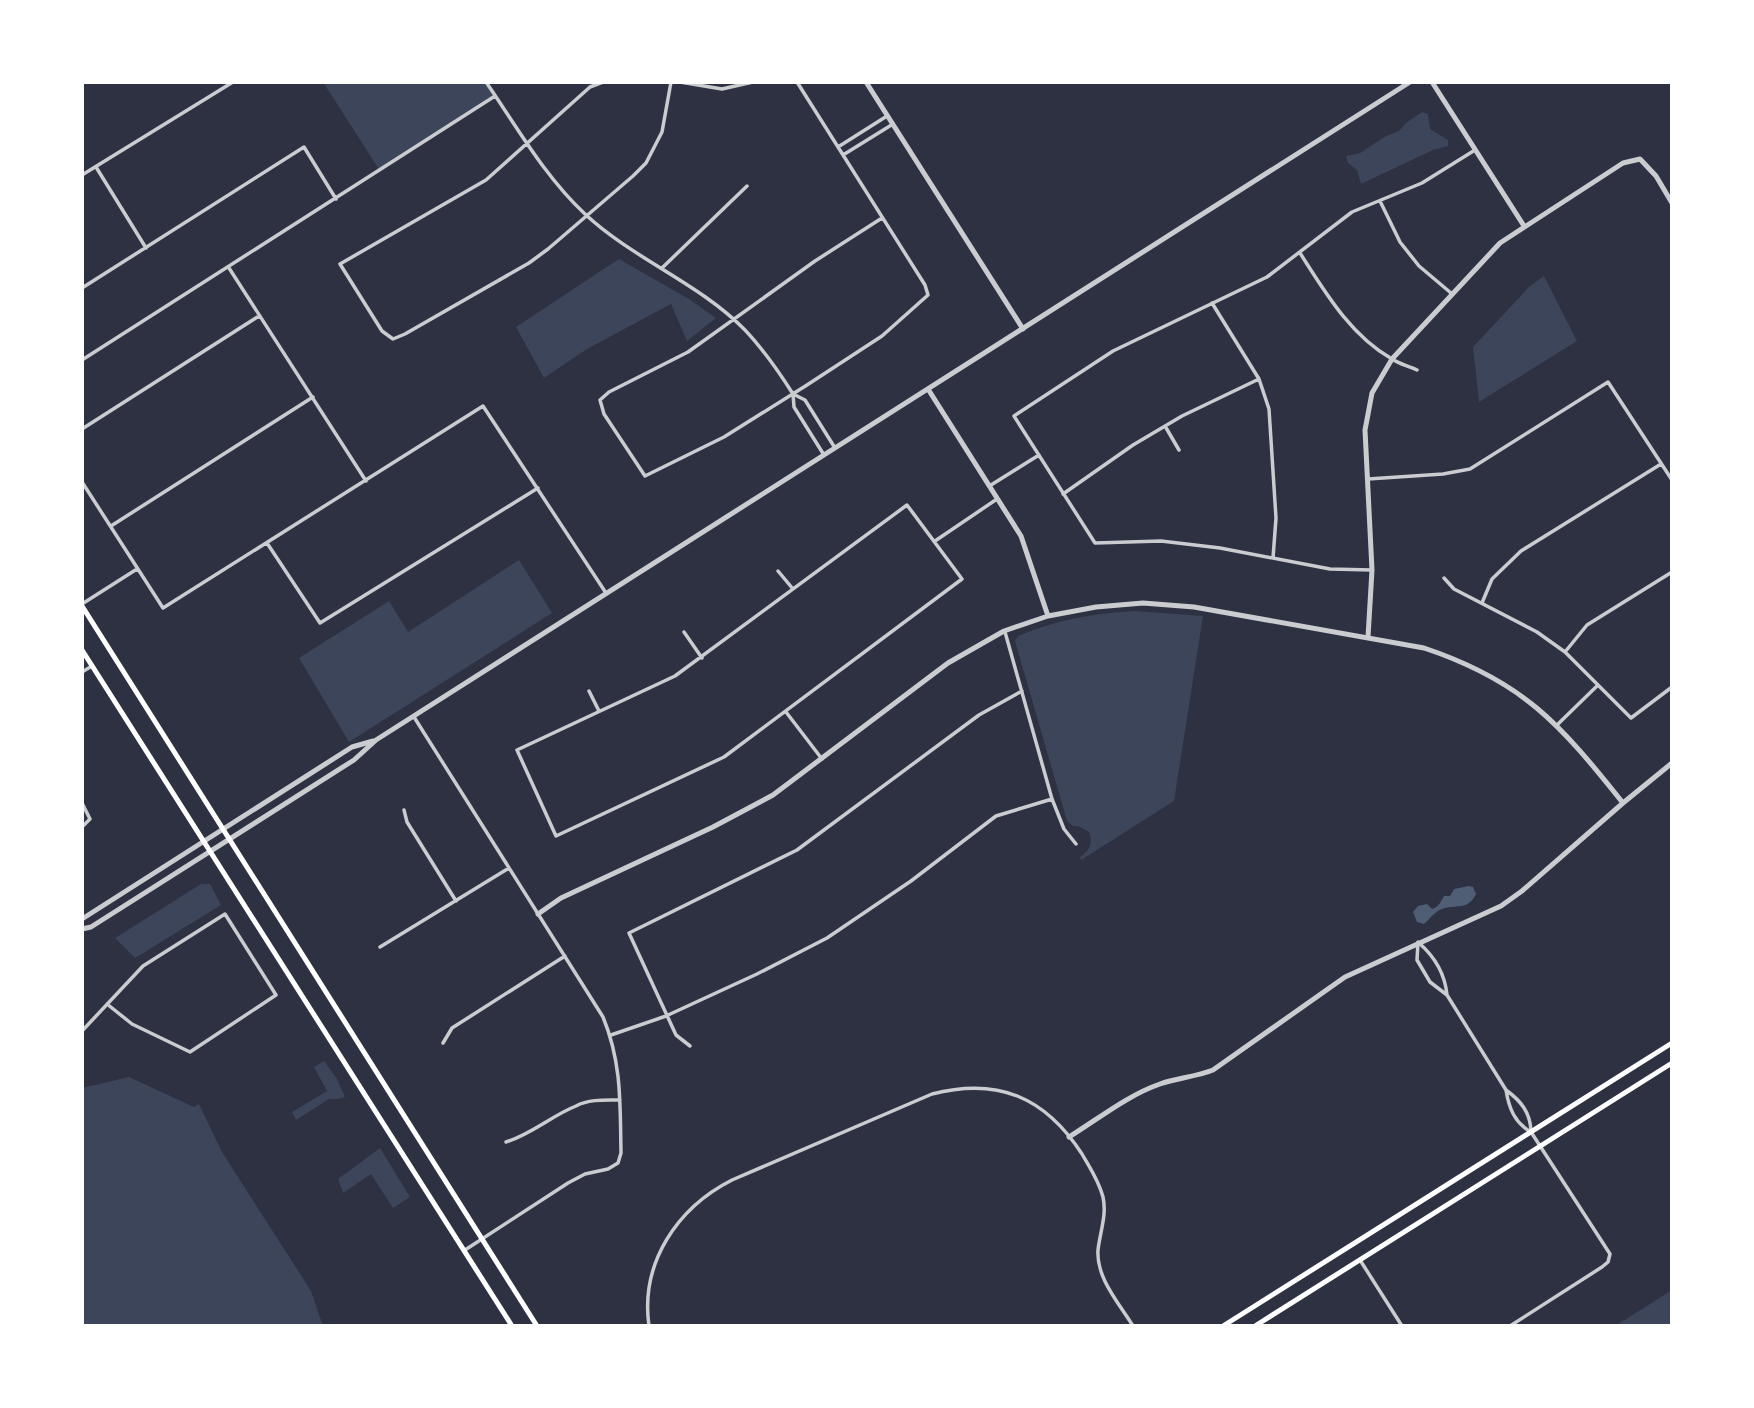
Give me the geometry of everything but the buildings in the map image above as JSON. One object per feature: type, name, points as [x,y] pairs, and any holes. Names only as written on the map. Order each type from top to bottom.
[{"type":"main road","points":[[82,605],[537,1326]]},
{"type":"main road","points":[[82,650],[512,1326]]},
{"type":"main road","points":[[1223,1326],[1672,1043]]},
{"type":"main road","points":[[1255,1326],[1672,1063]]},
{"type":"street","points":[[82,176],[233,82]]},
{"type":"street","points":[[486,82],[554,180],[587,215],[733,320],[760,347],[793,394],[805,400],[835,448]]},
{"type":"street","points":[[603,82],[590,87],[486,180],[340,264],[382,331],[393,339],[529,263],[633,176],[654,150],[662,132],[671,82]]},
{"type":"street","points":[[680,82],[722,89],[753,82]]},
{"type":"street","points":[[797,82],[925,285],[928,295],[882,336],[793,394],[724,437],[645,476],[604,414],[600,400],[609,392],[688,352],[816,261],[882,218]]},
{"type":"street","points":[[866,82],[1023,328]]},
{"type":"street","points":[[82,929],[90,928],[230,840],[354,760],[376,740],[413,716],[1410,82]]},
{"type":"street","points":[[1432,82],[1524,226]]},
{"type":"street","points":[[82,360],[495,96]]},
{"type":"street","points":[[838,147],[887,116]]},
{"type":"street","points":[[843,155],[893,124]]},
{"type":"street","points":[[82,288],[304,147],[336,199]]},
{"type":"street","points":[[1372,570],[1330,569],[1220,548],[1161,541],[1095,543],[1014,416],[1113,351],[1267,277],[1352,212],[1422,183],[1475,150]]},
{"type":"street","points":[[1368,637],[1372,570],[1365,430],[1372,393],[1392,359],[1500,243],[1623,163],[1640,159],[1656,176],[1672,203]]},
{"type":"street","points":[[96,167],[146,248]]},
{"type":"street","points":[[663,268],[747,186]]},
{"type":"street","points":[[1380,201],[1400,242],[1419,266],[1451,293]]},
{"type":"street","points":[[1300,253],[1330,301],[1358,333],[1392,359],[1417,370]]},
{"type":"street","points":[[228,268],[366,481]]},
{"type":"street","points":[[1212,303],[1259,379],[1269,409],[1276,518],[1273,558]]},
{"type":"street","points":[[82,429],[260,316]]},
{"type":"street","points":[[1063,494],[1133,444],[1259,379]]},
{"type":"street","points":[[1368,479],[1443,474],[1470,469],[1608,382],[1672,480]]},
{"type":"street","points":[[928,389],[1021,536],[1048,616]]},
{"type":"street","points":[[793,394],[794,407],[824,455]]},
{"type":"street","points":[[111,526],[313,397]]},
{"type":"street","points":[[82,482],[163,608],[483,405],[606,593]]},
{"type":"street","points":[[1165,426],[1179,450]]},
{"type":"street","points":[[991,485],[1039,455]]},
{"type":"street","points":[[1482,603],[1492,579],[1521,551],[1661,464]]},
{"type":"street","points":[[267,543],[320,623],[538,488]]},
{"type":"street","points":[[935,541],[998,499]]},
{"type":"street","points":[[907,505],[935,541],[962,579],[724,757],[556,836],[517,750],[675,676],[907,505]]},
{"type":"street","points":[[82,605],[137,569]]},
{"type":"street","points":[[778,571],[793,589]]},
{"type":"street","points":[[1564,652],[1587,625],[1672,572]]},
{"type":"street","points":[[1444,578],[1454,589],[1537,632],[1564,652],[1632,718],[1672,687]]},
{"type":"street","points":[[538,914],[578,890],[746,811],[773,795],[948,663],[1004,631],[1048,616],[1120,604],[1154,603],[1194,607],[1368,637],[1424,648],[1473,666],[1508,685],[1557,725],[1623,803]]},
{"type":"street","points":[[1004,631],[1052,799],[1064,829],[1076,844]]},
{"type":"street","points":[[684,632],[702,658]]},
{"type":"street","points":[[82,672],[92,666]]},
{"type":"street","points":[[1557,725],[1599,684]]},
{"type":"street","points":[[589,691],[599,711]]},
{"type":"street","points":[[690,1046],[676,1035],[629,933],[797,850],[979,715],[1022,691]]},
{"type":"street","points":[[786,712],[822,759]]},
{"type":"street","points":[[413,716],[603,1017],[611,1035],[620,1081],[621,1153],[618,1163],[568,1183],[463,1251]]},
{"type":"street","points":[[82,919],[352,747],[376,740]]},
{"type":"street","points":[[1069,1137],[1144,1091],[1162,1083],[1196,1077],[1213,1070],[1345,977],[1511,899],[1672,763]]},
{"type":"street","points":[[611,1035],[666,1016],[827,938],[911,881],[996,816],[1052,799]]},
{"type":"street","points":[[82,803],[90,819],[82,827]]},
{"type":"street","points":[[404,810],[407,822],[456,901]]},
{"type":"street","points":[[380,947],[509,868]]},
{"type":"street","points":[[82,1031],[107,1004],[143,966],[225,914],[276,995],[190,1052],[132,1024],[107,1004]]},
{"type":"street","points":[[1418,942],[1431,954],[1446,982],[1447,995]]},
{"type":"street","points":[[1418,942],[1418,960],[1430,982],[1447,995],[1506,1090],[1509,1106],[1519,1125],[1531,1132]]},
{"type":"street","points":[[443,1043],[452,1028],[566,956]]},
{"type":"street","points":[[649,1326],[649,1286],[668,1235],[694,1206],[711,1192],[732,1180],[932,1094],[976,1087],[1011,1094],[1041,1109],[1057,1121],[1096,1177],[1104,1198],[1098,1264],[1109,1289],[1133,1326]]},
{"type":"street","points":[[1506,1090],[1519,1099],[1531,1118],[1531,1132],[1535,1139],[1610,1254],[1608,1262],[1602,1268],[1510,1326]]},
{"type":"street","points":[[506,1142],[525,1137],[578,1105],[593,1101],[620,1100]]},
{"type":"street","points":[[1360,1260],[1402,1326]]},
{"type":"shaded area","points":[[323,82],[486,82],[495,96],[380,171]]},
{"type":"shaded area","points":[[1422,112],[1428,114],[1430,129],[1448,140],[1448,146],[1433,150],[1361,184],[1357,170],[1348,163],[1346,156],[1360,153],[1399,131]]},
{"type":"shaded area","points":[[619,259],[689,299],[716,318],[687,341],[671,304],[587,349],[544,378],[516,327]]},
{"type":"shaded area","points":[[1544,276],[1577,341],[1479,402],[1473,347],[1529,287]]},
{"type":"shaded area","points":[[519,560],[552,613],[349,742],[299,658],[389,601],[408,632]]},
{"type":"shaded area","points":[[1135,611],[1203,616],[1174,801],[1081,860],[1080,857],[1090,846],[1089,832],[1067,821],[1015,641],[1018,636],[1032,630],[1061,622]]},
{"type":"shaded area","points":[[201,884],[210,884],[221,905],[135,958],[115,938]]},
{"type":"shaded area","points":[[1473,887],[1476,894],[1469,903],[1439,910],[1424,924],[1417,922],[1413,912],[1418,906],[1427,904],[1432,909],[1440,904],[1444,896],[1450,896],[1454,889]]},
{"type":"shaded area","points":[[324,1061],[337,1079],[345,1097],[329,1099],[296,1120],[292,1112],[327,1091],[314,1067]]},
{"type":"shaded area","points":[[129,1077],[194,1107],[199,1104],[222,1152],[311,1291],[323,1326],[82,1326],[82,1088]]},
{"type":"shaded area","points":[[380,1148],[410,1197],[393,1208],[371,1174],[343,1193],[338,1179]]},
{"type":"shaded area","points":[[1672,1290],[1672,1326],[1615,1326]]}]
